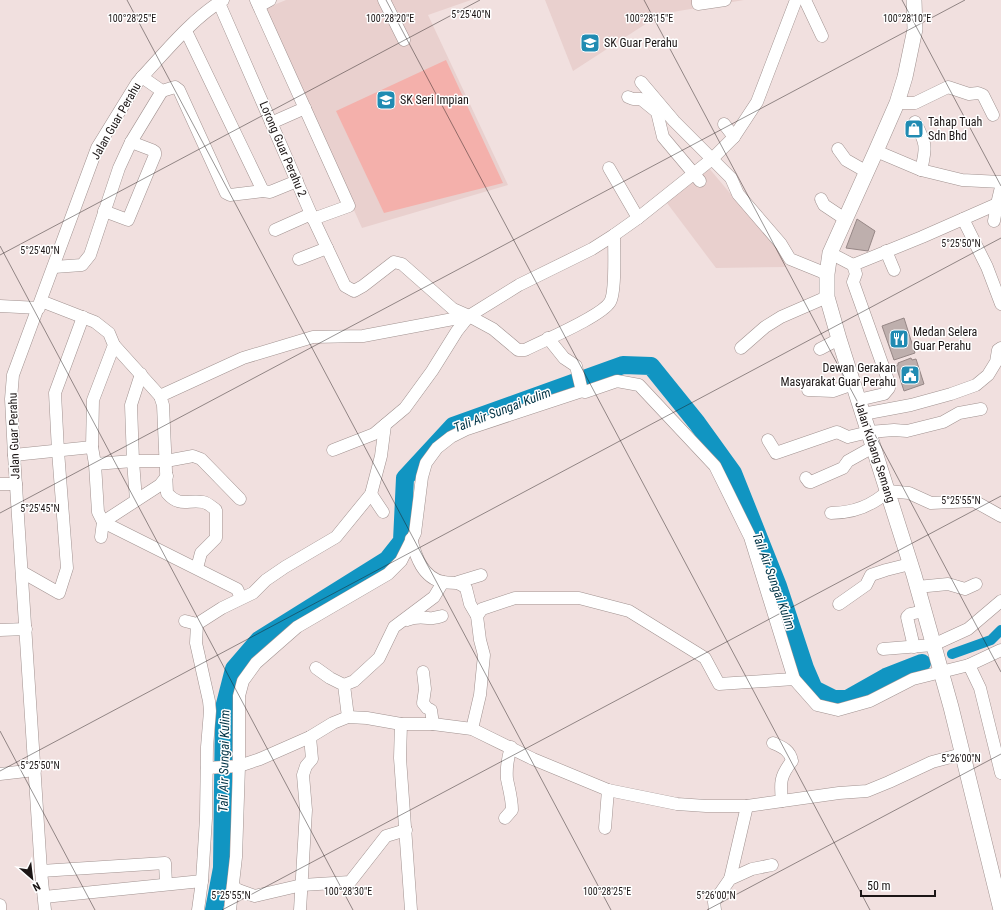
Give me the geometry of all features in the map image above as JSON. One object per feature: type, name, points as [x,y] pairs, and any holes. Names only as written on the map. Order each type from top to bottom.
[{"type":"main road","name":"Jalan Kubang Semang","points":[[914,0],[915,29],[905,78],[897,103],[868,172],[830,253],[827,274],[827,297],[924,611],[941,672],[1001,910]]},
{"type":"street","points":[[270,0],[258,3],[349,206],[275,230]]},
{"type":"street","points":[[384,0],[404,40]]},
{"type":"street","points":[[698,0],[698,4],[725,0]]},
{"type":"street","points":[[333,450],[374,434],[405,408],[432,371],[457,331],[469,316],[519,285],[592,249],[697,177],[712,159],[734,137],[757,102],[796,0]]},
{"type":"street","points":[[805,0],[822,36]]},
{"type":"street","name":"Jalan Guar Perahu","points":[[45,910],[41,871],[14,455],[11,399],[13,375],[97,148],[142,77],[186,31],[221,1]]},
{"type":"street","name":"Lorong Guar Perahu 2","points":[[221,1],[271,123],[312,217],[345,286],[354,291],[363,286],[394,262],[402,264],[453,309],[469,316]]},
{"type":"street","points":[[186,31],[263,191]]},
{"type":"street","points":[[142,77],[162,92]]},
{"type":"street","points":[[641,82],[674,121],[731,178],[738,194],[781,244],[790,259],[827,274]]},
{"type":"street","points":[[54,267],[82,265],[90,255],[118,168],[162,92],[175,87],[179,90],[226,193],[230,195],[263,191],[270,192],[297,181]]},
{"type":"street","points":[[897,103],[915,103],[948,87],[969,94],[978,93],[982,95],[992,115]]},
{"type":"street","points":[[628,97],[633,99],[641,98],[658,112],[663,137],[697,177]]},
{"type":"street","points":[[271,123],[305,108]]},
{"type":"street","points":[[915,122],[924,140],[926,152],[920,170]]},
{"type":"street","points":[[724,124],[734,137]]},
{"type":"street","points":[[104,211],[128,220],[155,155],[155,152],[152,150],[132,142]]},
{"type":"street","points":[[838,149],[846,160],[868,172]]},
{"type":"street","points":[[876,152],[920,170],[962,180],[1001,182]]},
{"type":"street","points":[[609,168],[638,218]]},
{"type":"street","points":[[994,221],[1001,187]]},
{"type":"street","points":[[821,199],[824,206],[845,219]]},
{"type":"street","points":[[853,265],[997,204]]},
{"type":"street","points":[[963,219],[987,267],[1001,304]]},
{"type":"street","points":[[160,396],[243,358],[313,337],[363,336],[469,316],[493,329],[518,350],[525,350],[593,317],[610,302],[614,287],[614,235]]},
{"type":"street","points":[[299,259],[327,248]]},
{"type":"street","points":[[886,251],[894,270]]},
{"type":"street","points":[[830,253],[853,265],[856,274],[854,282],[889,383],[889,388],[884,394],[860,407]]},
{"type":"street","points":[[741,348],[765,327],[781,317],[827,297]]},
{"type":"street","points":[[0,306],[40,304],[96,322],[109,333],[114,345],[160,396],[163,405],[167,493],[172,499],[185,503],[201,501],[216,510],[216,538],[201,553],[197,568]]},
{"type":"street","points":[[22,572],[59,593],[66,568],[55,393],[83,317]]},
{"type":"street","points":[[548,338],[564,358],[576,366],[582,389]]},
{"type":"street","points":[[820,349],[839,339]]},
{"type":"street","points":[[101,537],[103,522],[98,512],[95,464],[92,447],[93,400],[114,345]]},
{"type":"street","points":[[860,407],[911,405],[951,394],[976,385],[988,375],[996,362],[998,350],[1001,348]]},
{"type":"street","points":[[136,500],[131,405],[141,374]]},
{"type":"street","points":[[230,910],[236,857],[239,696],[243,681],[256,663],[297,627],[388,574],[401,561],[415,533],[422,477],[426,463],[437,448],[451,437],[467,429],[582,389],[585,392],[617,381],[639,385],[715,466],[750,537],[794,679],[817,705],[838,710],[870,701],[913,679],[969,665],[1001,650]]},
{"type":"street","points":[[808,390],[833,391],[853,384]]},
{"type":"street","points":[[768,440],[776,453],[836,432],[848,436],[869,432],[894,430],[906,431],[943,422],[959,413],[981,409]]},
{"type":"street","points":[[185,621],[197,624],[222,608],[253,593],[266,580],[285,567],[336,537],[371,494],[381,456],[385,425]]},
{"type":"street","points":[[14,455],[92,447]]},
{"type":"street","points":[[806,478],[809,482],[812,482],[835,472],[843,468],[848,461],[873,447]]},
{"type":"street","points":[[95,464],[133,461],[166,461],[193,456],[201,459],[240,499]]},
{"type":"street","points":[[103,522],[160,485],[167,476]]},
{"type":"street","points":[[0,484],[16,484]]},
{"type":"street","points":[[831,513],[846,513],[861,508],[880,498],[888,491],[909,493],[931,503],[974,501],[1001,516]]},
{"type":"street","points":[[371,494],[384,512]]},
{"type":"street","points":[[103,522],[237,589],[241,598]]},
{"type":"street","points":[[411,540],[417,560],[429,576],[443,582],[458,582],[481,574]]},
{"type":"street","points":[[839,604],[866,585],[871,575],[910,564]]},
{"type":"street","points":[[316,668],[330,678],[344,685],[354,682],[379,658],[394,627],[434,597],[443,582]]},
{"type":"street","points":[[458,582],[466,588],[470,604],[477,616],[480,640],[484,655],[480,695],[472,729]]},
{"type":"street","points":[[917,587],[948,584],[964,589],[976,584]]},
{"type":"street","points":[[477,616],[482,609],[515,598],[579,598],[629,611],[678,640],[705,658],[719,684],[794,679]]},
{"type":"street","points":[[883,650],[933,645],[968,629],[1001,601]]},
{"type":"street","points":[[914,647],[907,617],[910,614],[924,611]]},
{"type":"street","points":[[394,627],[412,618],[424,616],[428,619],[442,616]]},
{"type":"street","points":[[197,624],[196,643],[209,700],[210,711],[210,767],[202,881],[198,910]]},
{"type":"street","points":[[0,630],[26,629]]},
{"type":"street","points":[[969,665],[980,688],[1001,773]]},
{"type":"street","points":[[423,672],[425,689],[423,703],[431,710],[434,724]]},
{"type":"street","points":[[344,685],[348,717]]},
{"type":"street","points":[[210,767],[238,766],[268,756],[310,737],[333,723],[348,717],[367,718],[401,724],[434,724],[472,729],[533,759],[608,790],[677,804],[747,806],[839,793],[867,791],[932,762],[962,754]]},
{"type":"street","points":[[401,724],[400,758],[411,910]]},
{"type":"street","points":[[300,910],[306,810],[303,776],[306,766],[312,759],[310,737]]},
{"type":"street","points":[[773,743],[783,747],[791,755],[792,761],[784,770],[780,785],[782,801]]},
{"type":"street","points":[[505,818],[512,810],[512,800],[507,777],[508,758],[511,747]]},
{"type":"street","points":[[0,774],[35,770]]},
{"type":"street","points":[[604,828],[608,790]]},
{"type":"street","points":[[715,910],[714,902],[730,879],[747,806]]},
{"type":"street","points":[[233,886],[238,890],[255,896],[302,885],[350,882],[386,836],[406,830]]},
{"type":"street","points":[[41,871],[165,863],[166,884]]},
{"type":"street","points":[[730,879],[752,869],[772,865]]},
{"type":"street","points":[[44,897],[202,881]]},
{"type":"street","points":[[0,905],[0,910]]},
{"type":"shaded area","name":"SK Seri Impian","points":[[286,0],[471,0],[428,15],[508,185],[362,228],[264,9]]},
{"type":"shaded area","name":"SK Guar Perahu","points":[[545,0],[744,0],[661,14],[573,71]]},
{"type":"shaded area","points":[[446,60],[503,183],[384,213],[336,111]]},
{"type":"shaded area","points":[[708,167],[782,255],[786,267],[716,268],[667,203]]},
{"type":"building","points":[[857,219],[875,231],[868,251],[846,248]]},
{"type":"building","name":"Medan Selera Guar Perahu","points":[[904,318],[915,353],[894,360],[882,326]]},
{"type":"building","name":"Dewan Gerakan Masyarakat Guar Perahu","points":[[911,358],[912,360],[916,359],[924,384],[904,391],[896,366],[898,363]]},
{"type":"waterway","name":"Tali Air Sungai Kulim","points":[[214,910],[222,868],[224,708],[234,669],[259,640],[387,560],[402,541],[405,478],[453,426],[623,365],[651,366],[697,423],[733,473],[778,586],[805,668],[814,689],[834,699],[847,699],[886,677],[922,663]]},
{"type":"waterway","name":"Tali Air Sungai Kulim","points":[[952,654],[991,640],[1001,630]]},
{"type":"place","name":"SK Guar Perahu","points":[[590,43]]},
{"type":"place","name":"SK Seri Impian","points":[[386,100]]},
{"type":"place","name":"Tahap Tuah Sdn Bhd","points":[[914,129]]},
{"type":"place","name":"Medan Selera Guar Perahu","points":[[899,339]]},
{"type":"place","name":"Dewan Gerakan Masyarakat Guar Perahu","points":[[910,375]]}]
